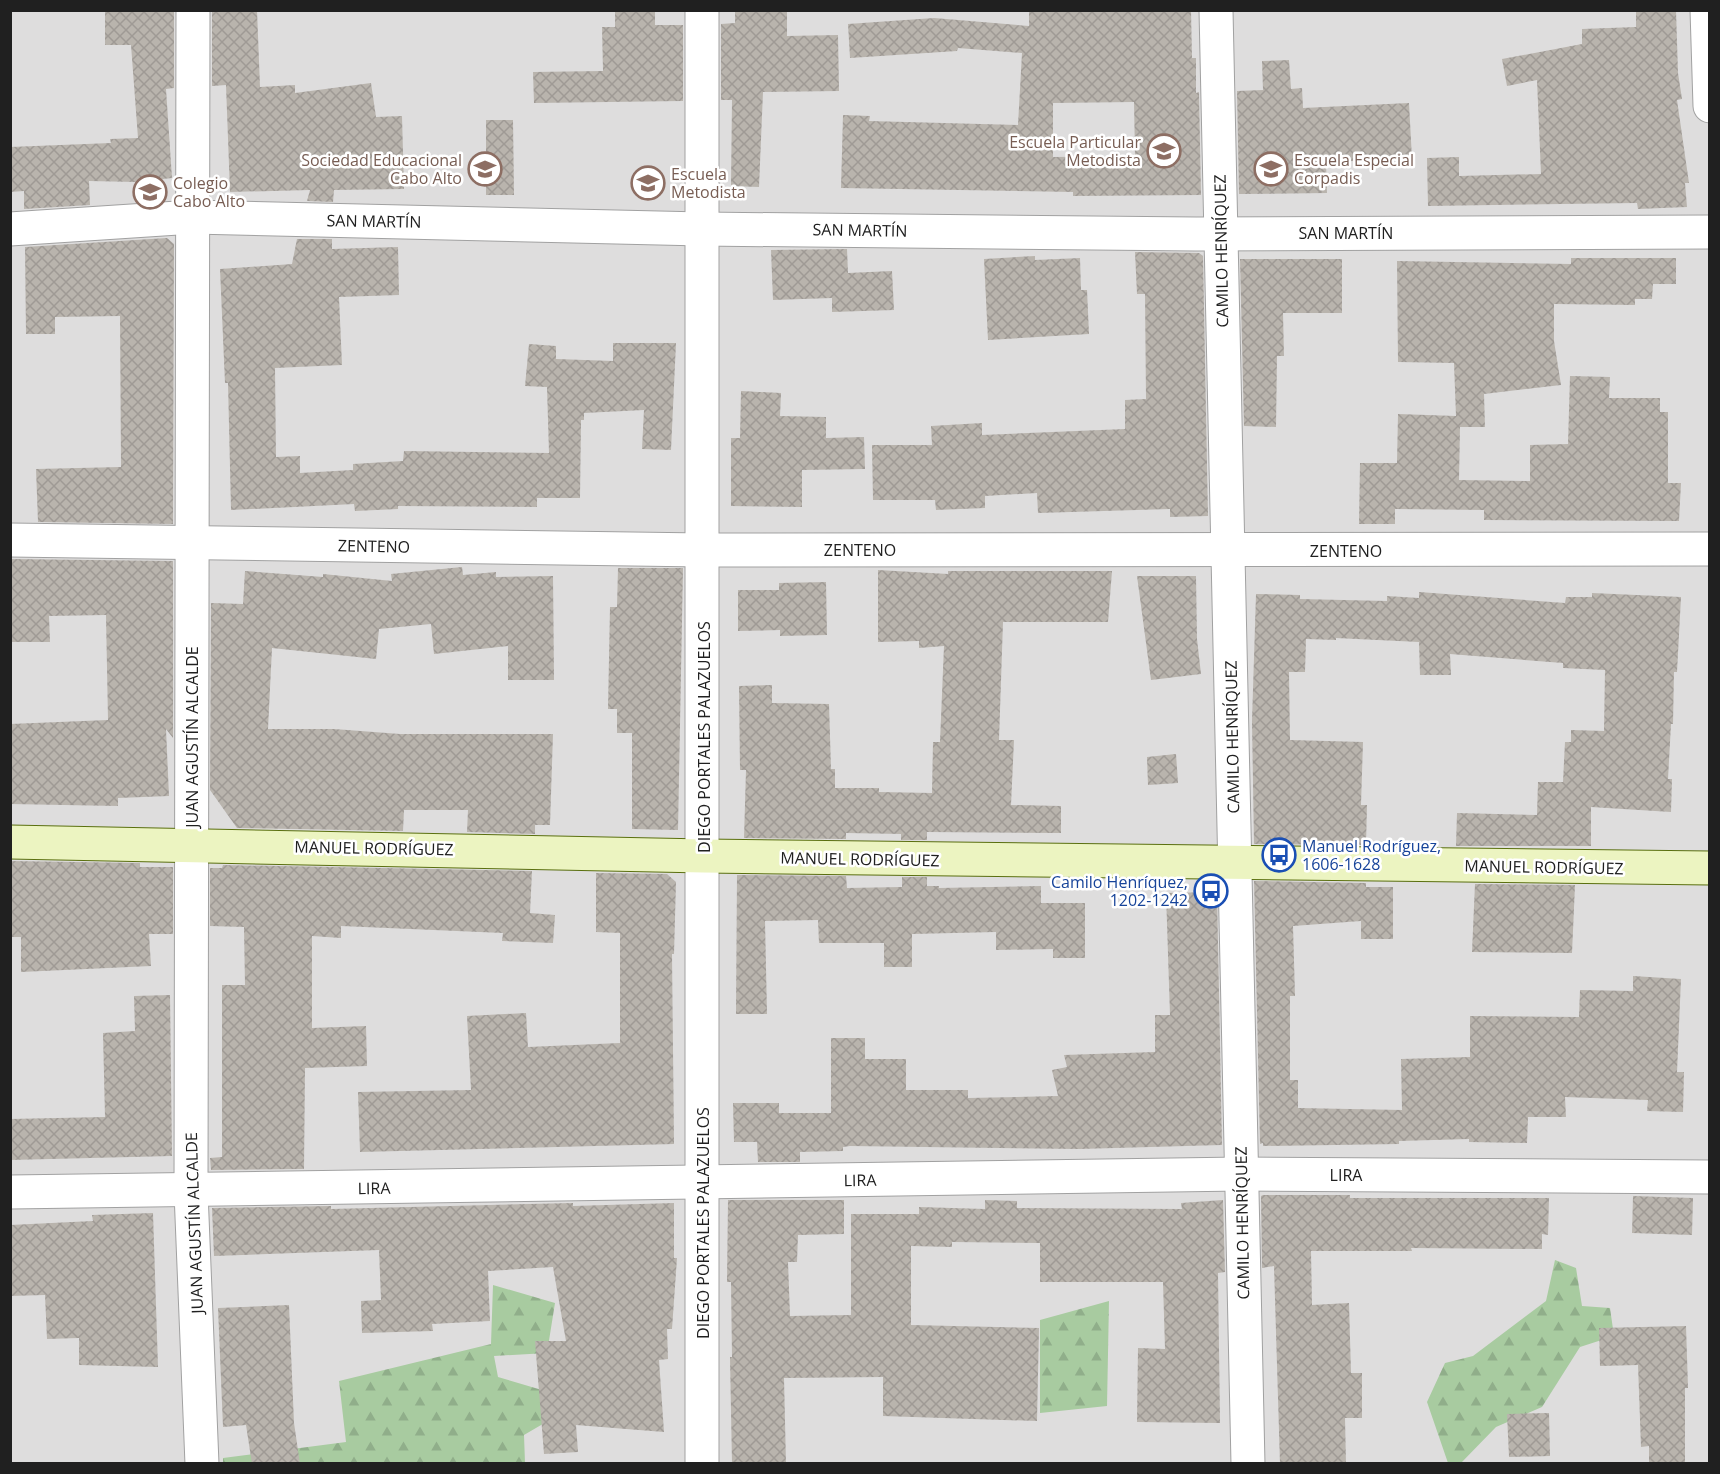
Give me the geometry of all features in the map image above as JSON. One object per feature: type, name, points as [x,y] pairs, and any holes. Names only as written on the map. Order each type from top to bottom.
[{"type":"main road","name":"MANUEL RODRÍGUEZ","points":[[10,842],[704,856],[1710,868]]},
{"type":"street","name":"JUAN AGUSTÍN ALCALDE","points":[[193,10],[191,1192],[202,1464]]},
{"type":"street","name":"DIEGO PORTALES PALAZUELOS","points":[[702,10],[704,856],[702,1464]]},
{"type":"street","name":"CAMILO HENRÍQUEZ","points":[[1216,10],[1248,1464]]},
{"type":"street","points":[[1707,10],[1710,106]]},
{"type":"street","name":"SAN MARTÍN","points":[[10,229],[193,217],[702,229],[1221,234],[1710,232]]},
{"type":"street","name":"ZENTENO","points":[[10,540],[703,550],[1710,549]]},
{"type":"street","name":"LIRA","points":[[10,1192],[191,1192],[1241,1174],[1710,1177]]},
{"type":"shaded area","points":[[11,11],[1709,11],[1709,1463],[11,1463]]},
{"type":"green space","points":[[1555,1260],[1576,1268],[1582,1306],[1610,1308],[1614,1336],[1580,1347],[1542,1407],[1496,1427],[1461,1463],[1448,1463],[1427,1402],[1445,1363],[1473,1356],[1546,1301]]},
{"type":"green space","points":[[493,1285],[555,1303],[547,1353],[494,1356],[498,1377],[552,1393],[553,1418],[524,1435],[525,1463],[223,1464],[223,1458],[346,1442],[339,1381],[491,1344]]},
{"type":"green space","points":[[1109,1301],[1107,1406],[1040,1413],[1040,1320]]},
{"type":"building","points":[[105,10],[174,10],[174,88],[166,89],[172,178],[136,182],[89,181],[90,205],[24,209],[24,191],[10,192],[10,147],[111,143],[110,139],[138,138],[131,45],[105,45]]},
{"type":"building","points":[[212,10],[257,10],[260,87],[295,85],[295,93],[371,83],[376,117],[402,116],[404,189],[334,190],[333,202],[307,201],[310,190],[230,192],[226,85],[212,86]]},
{"type":"building","points":[[615,10],[655,10],[655,25],[683,25],[683,101],[534,103],[533,72],[603,71],[602,27],[615,27]]},
{"type":"building","points":[[735,10],[787,10],[787,36],[838,35],[839,91],[763,92],[759,187],[731,186],[732,100],[721,100],[721,24],[735,23]]},
{"type":"building","points":[[1029,10],[1191,10],[1192,58],[1196,58],[1196,93],[1199,92],[1201,195],[1073,196],[1073,192],[841,188],[843,115],[870,116],[869,121],[1018,125],[1022,53],[958,48],[957,51],[850,58],[848,24],[934,18],[1029,26]],"holes":[[[1134,102],[1135,156],[1053,157],[1053,103]]]},
{"type":"building","points":[[1636,10],[1676,10],[1678,73],[1682,99],[1677,100],[1689,183],[1685,183],[1687,207],[1638,209],[1637,203],[1428,206],[1427,158],[1459,157],[1459,176],[1541,174],[1537,80],[1507,86],[1502,59],[1582,44],[1582,29],[1636,27]]},
{"type":"building","points":[[1289,60],[1291,89],[1302,88],[1303,108],[1409,103],[1412,159],[1326,162],[1327,193],[1239,194],[1237,91],[1263,90],[1262,61]]},
{"type":"building","points":[[486,120],[513,120],[514,195],[486,195]]},
{"type":"building","points":[[167,238],[174,244],[173,524],[38,522],[36,469],[121,467],[120,316],[55,317],[55,334],[26,334],[25,247]]},
{"type":"building","points":[[297,239],[332,239],[332,249],[398,247],[399,295],[339,297],[342,365],[275,368],[276,457],[300,456],[300,473],[353,470],[353,464],[403,461],[404,451],[549,453],[547,387],[525,386],[529,344],[556,346],[556,359],[613,361],[613,343],[676,343],[671,450],[642,449],[644,410],[584,413],[584,420],[581,420],[580,498],[537,498],[537,507],[398,506],[398,509],[355,511],[354,504],[231,510],[228,383],[225,383],[220,269],[292,264]]},
{"type":"building","points":[[847,249],[848,273],[892,271],[894,310],[832,312],[832,298],[773,300],[771,250]]},
{"type":"building","points":[[1135,252],[1199,253],[1203,256],[1208,516],[1170,517],[1170,509],[1038,513],[1037,493],[985,496],[985,508],[936,510],[935,500],[873,500],[872,445],[932,445],[931,426],[982,423],[982,435],[1125,429],[1125,400],[1146,399],[1145,294],[1137,294]]},
{"type":"building","points":[[1035,256],[1035,260],[1080,258],[1081,290],[1087,290],[1089,334],[988,340],[984,259]]},
{"type":"building","points":[[1571,258],[1676,258],[1676,284],[1653,284],[1652,299],[1635,299],[1635,305],[1554,304],[1554,341],[1561,385],[1484,394],[1485,427],[1460,427],[1459,480],[1530,481],[1530,445],[1568,444],[1570,376],[1610,377],[1609,398],[1660,398],[1660,412],[1668,412],[1668,483],[1681,483],[1679,521],[1484,520],[1484,510],[1395,509],[1395,524],[1359,524],[1360,463],[1397,463],[1398,414],[1456,416],[1454,363],[1398,362],[1397,261],[1571,264]]},
{"type":"building","points":[[1240,259],[1342,259],[1342,313],[1283,313],[1284,356],[1277,356],[1276,427],[1244,426]]},
{"type":"building","points":[[741,391],[781,393],[780,416],[826,417],[826,438],[864,437],[865,469],[802,470],[802,507],[731,506],[731,438],[740,438]]},
{"type":"building","points":[[10,559],[173,561],[173,738],[166,729],[169,796],[118,798],[118,806],[10,804],[10,724],[108,720],[106,615],[49,616],[50,642],[10,642]]},
{"type":"building","points":[[462,567],[463,575],[496,572],[496,577],[553,576],[554,680],[508,680],[508,646],[434,654],[431,624],[379,629],[376,659],[272,648],[268,729],[334,729],[400,734],[553,734],[550,825],[535,825],[535,834],[467,832],[468,810],[404,810],[403,831],[237,828],[210,790],[211,603],[243,604],[245,571],[323,577],[323,574],[392,581],[391,574]]},
{"type":"building","points":[[618,568],[683,568],[678,830],[632,829],[632,733],[617,733],[617,709],[608,709],[610,607],[617,607]]},
{"type":"building","points":[[878,570],[948,574],[948,571],[1112,571],[1108,622],[1003,622],[999,740],[1014,740],[1011,805],[1061,806],[1061,833],[927,832],[927,840],[901,840],[901,834],[846,833],[846,839],[744,838],[746,770],[740,770],[739,686],[772,685],[772,703],[829,704],[831,769],[835,769],[835,788],[879,788],[879,792],[932,793],[933,742],[940,742],[944,646],[919,648],[919,641],[878,642]]},
{"type":"building","points":[[1137,576],[1196,576],[1197,639],[1201,674],[1151,680]]},
{"type":"building","points":[[826,582],[827,635],[780,636],[780,630],[738,631],[738,590],[779,590],[779,583]]},
{"type":"building","points":[[1419,592],[1565,603],[1566,597],[1592,597],[1592,593],[1681,597],[1668,779],[1672,779],[1671,812],[1591,807],[1591,846],[1456,846],[1457,813],[1537,815],[1538,782],[1563,782],[1565,742],[1571,742],[1571,730],[1604,731],[1605,670],[1563,668],[1563,663],[1450,654],[1451,675],[1420,675],[1419,642],[1306,639],[1305,672],[1289,672],[1290,740],[1363,742],[1361,805],[1367,805],[1366,845],[1254,844],[1252,721],[1256,594],[1300,595],[1300,599],[1387,601],[1387,596],[1419,598]]},
{"type":"building","points":[[1176,754],[1178,783],[1148,785],[1147,757]]},
{"type":"building","points":[[10,861],[140,863],[140,867],[173,867],[173,934],[149,934],[151,966],[21,972],[21,937],[10,937]]},
{"type":"building","points":[[223,865],[532,871],[530,913],[555,915],[553,943],[502,941],[503,933],[341,926],[341,938],[312,936],[312,1028],[366,1026],[367,1066],[305,1068],[304,1169],[211,1170],[210,1158],[222,1157],[222,985],[245,985],[244,927],[210,926],[210,868],[222,868]]},
{"type":"building","points":[[596,873],[667,874],[676,882],[674,954],[672,954],[674,1144],[360,1152],[358,1092],[471,1090],[467,1016],[526,1013],[528,1047],[620,1043],[620,933],[596,932]]},
{"type":"building","points":[[737,875],[846,876],[847,888],[902,887],[902,877],[927,877],[927,886],[939,886],[939,888],[1041,886],[1041,903],[1085,903],[1085,958],[1053,958],[1053,949],[996,950],[996,932],[912,934],[912,967],[884,967],[884,943],[819,943],[818,920],[765,921],[767,1014],[736,1014]]},
{"type":"building","points":[[1254,881],[1366,883],[1366,887],[1393,887],[1393,939],[1361,939],[1361,921],[1293,926],[1295,996],[1290,996],[1290,1080],[1298,1080],[1298,1108],[1402,1110],[1401,1059],[1470,1057],[1470,1016],[1579,1017],[1580,990],[1633,991],[1633,976],[1681,979],[1677,1072],[1684,1072],[1683,1112],[1647,1111],[1648,1100],[1565,1097],[1566,1117],[1528,1117],[1527,1143],[1469,1142],[1469,1139],[1399,1141],[1399,1144],[1263,1146],[1263,1143],[1260,1144]]},
{"type":"building","points":[[1475,884],[1575,885],[1572,953],[1472,952]]},
{"type":"building","points":[[1217,892],[1222,1145],[1079,1149],[850,1146],[843,1147],[843,1151],[800,1152],[800,1162],[758,1162],[757,1142],[734,1142],[733,1103],[779,1103],[779,1113],[831,1113],[831,1038],[865,1038],[865,1059],[906,1059],[906,1090],[968,1090],[968,1098],[1058,1096],[1052,1070],[1067,1067],[1064,1055],[1155,1052],[1155,1015],[1170,1015],[1166,893]]},
{"type":"building","points":[[170,995],[172,1156],[10,1160],[10,1119],[105,1117],[103,1033],[135,1031],[134,996]]},
{"type":"building","points":[[1350,1195],[1350,1198],[1549,1198],[1548,1235],[1542,1234],[1542,1249],[1411,1248],[1412,1251],[1311,1251],[1312,1305],[1349,1303],[1351,1373],[1362,1373],[1362,1418],[1345,1418],[1346,1464],[1280,1464],[1274,1266],[1262,1268],[1261,1196]]},
{"type":"building","points":[[1633,1196],[1693,1198],[1692,1235],[1632,1233]]},
{"type":"building","points":[[728,1200],[844,1200],[844,1234],[798,1235],[797,1262],[788,1262],[790,1316],[851,1315],[851,1214],[919,1214],[919,1207],[985,1209],[985,1200],[1017,1201],[1017,1208],[1182,1209],[1181,1203],[1223,1200],[1225,1272],[1218,1273],[1220,1423],[1137,1422],[1138,1348],[1165,1349],[1163,1282],[1040,1282],[1040,1243],[952,1242],[952,1247],[911,1246],[911,1325],[1039,1328],[1037,1421],[883,1416],[883,1377],[784,1378],[786,1464],[732,1464],[731,1282],[727,1282]]},
{"type":"building","points":[[573,1203],[573,1206],[674,1203],[674,1258],[677,1258],[672,1329],[667,1329],[668,1359],[659,1360],[664,1432],[576,1425],[578,1452],[544,1454],[535,1341],[566,1341],[553,1267],[488,1271],[490,1321],[432,1324],[433,1331],[362,1333],[361,1301],[381,1300],[379,1250],[214,1256],[212,1208],[331,1206],[331,1209]]},
{"type":"building","points":[[153,1213],[158,1367],[79,1365],[79,1338],[47,1339],[45,1295],[10,1296],[10,1225],[93,1221],[92,1215]]},
{"type":"building","points":[[289,1305],[294,1423],[300,1464],[252,1464],[246,1425],[223,1427],[218,1308]]},
{"type":"building","points":[[1686,1326],[1688,1388],[1685,1388],[1685,1464],[1649,1464],[1649,1446],[1641,1447],[1638,1365],[1600,1366],[1599,1328]]},
{"type":"building","points":[[1549,1413],[1550,1456],[1509,1457],[1507,1414]]},
{"type":"place","name":"Escuela Particular Metodista","points":[[1164,151]]},
{"type":"place","name":"Sociedad Educacional Cabo Alto","points":[[485,169]]},
{"type":"place","name":"Escuela Especial Corpadis","points":[[1271,169]]},
{"type":"place","name":"Escuela Metodista","points":[[648,183]]},
{"type":"place","name":"Colegio Cabo Alto","points":[[150,192]]},
{"type":"place","name":"Manuel Rodríguez, 1606-1628","points":[[1279,855]]},
{"type":"place","name":"Camilo Henríquez, 1202-1242","points":[[1211,891]]}]
